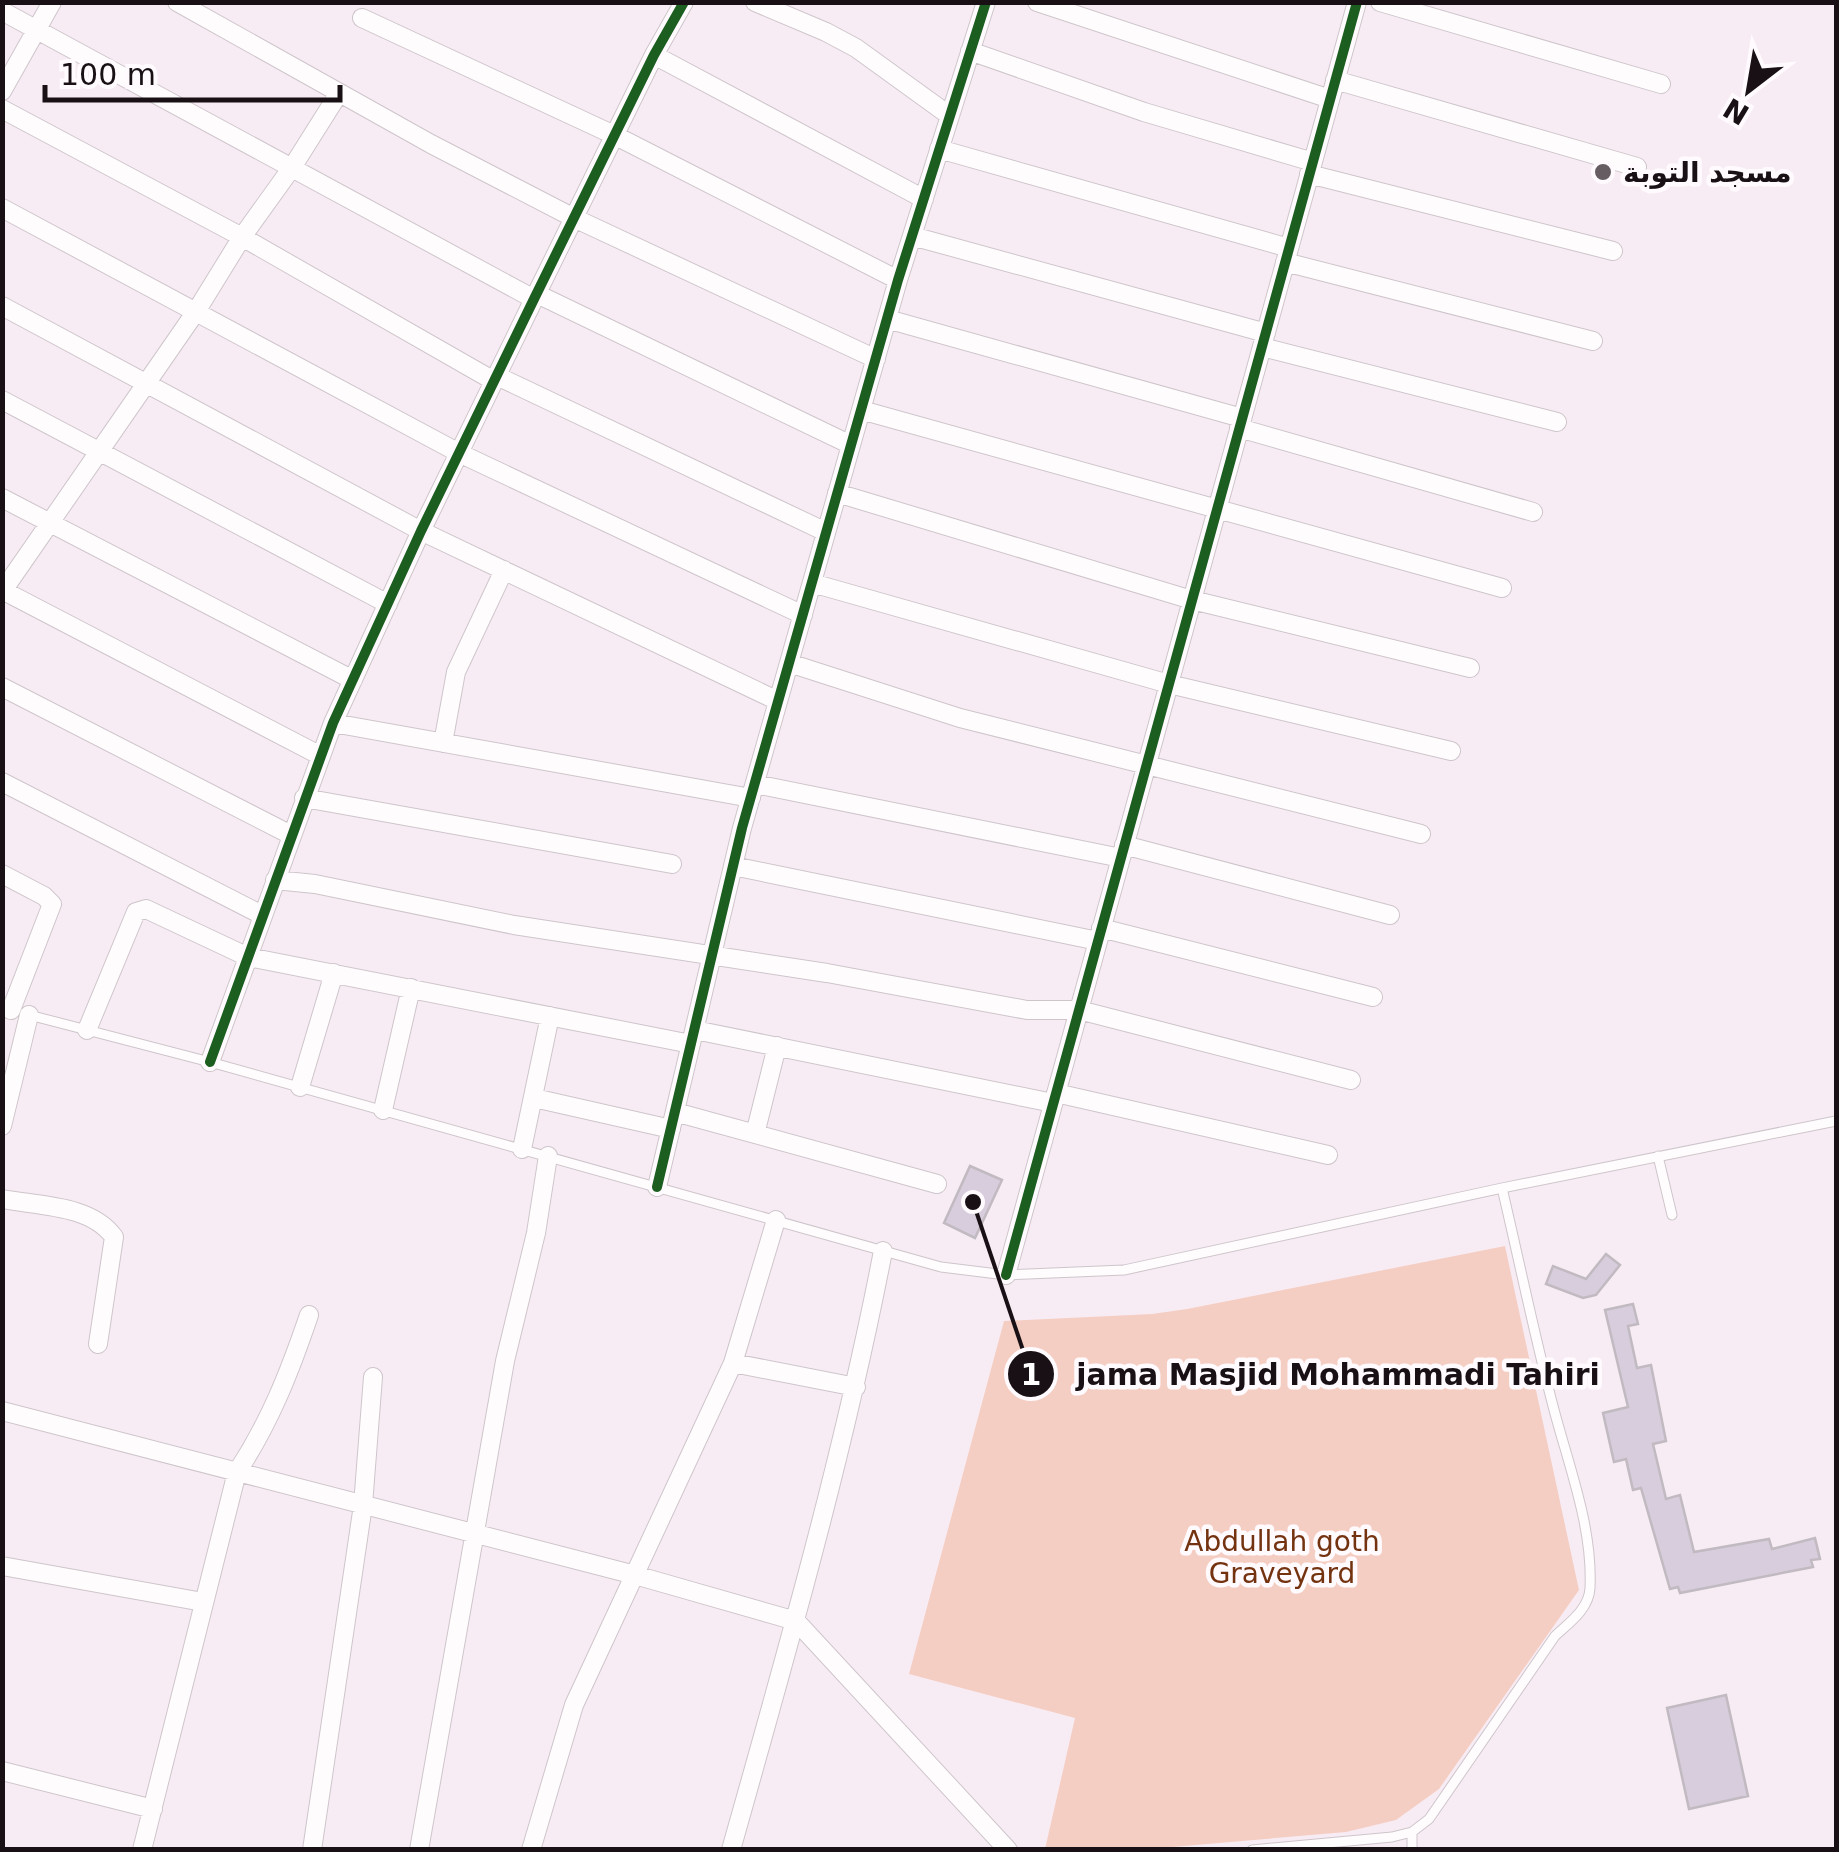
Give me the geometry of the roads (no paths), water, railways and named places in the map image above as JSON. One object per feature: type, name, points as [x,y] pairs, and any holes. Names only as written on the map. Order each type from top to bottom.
[{"type":"street","points":[[2,91],[52,2]]},
{"type":"street","points":[[176,2],[574,218],[876,358]]},
{"type":"street","points":[[755,2],[856,48],[950,116]]},
{"type":"street","points":[[657,1187],[752,791],[898,280],[986,2]]},
{"type":"street","points":[[1037,2],[1333,90],[1637,167]]},
{"type":"street","points":[[1006,1275],[1357,2]]},
{"type":"street","points":[[1380,2],[1662,84]]},
{"type":"street","points":[[210,1062],[333,723],[421,531],[677,5]]},
{"type":"street","points":[[2,11],[535,296],[851,444]]},
{"type":"street","points":[[362,18],[614,135],[898,280]]},
{"type":"street","points":[[970,51],[1311,168],[1613,252]]},
{"type":"street","points":[[654,55],[924,199]]},
{"type":"street","points":[[320,755],[3,592],[340,93]]},
{"type":"street","points":[[2,110],[242,236],[496,378],[826,532]]},
{"type":"street","points":[[940,149],[1287,255],[1593,341]]},
{"type":"street","points":[[2,208],[459,453],[803,615]]},
{"type":"street","points":[[912,236],[1556,422]]},
{"type":"street","points":[[2,306],[421,531],[778,701]]},
{"type":"street","points":[[887,319],[1533,512]]},
{"type":"street","points":[[2,400],[388,604]]},
{"type":"street","points":[[861,410],[1502,588]]},
{"type":"street","points":[[837,494],[1192,600],[1470,668]]},
{"type":"street","points":[[2,498],[353,680]]},
{"type":"street","points":[[443,743],[456,672],[504,570]]},
{"type":"street","points":[[812,583],[1169,684],[1451,752]]},
{"type":"street","points":[[789,663],[960,718],[1421,834]]},
{"type":"street","points":[[2,687],[291,835]]},
{"type":"street","points":[[333,723],[1122,852],[1390,916]]},
{"type":"street","points":[[2,782],[262,915]]},
{"type":"street","points":[[304,798],[672,864]]},
{"type":"street","points":[[733,866],[1099,935],[1373,997]]},
{"type":"street","points":[[2,874],[52,904],[14,1011],[2,1126]]},
{"type":"street","points":[[275,880],[314,884],[514,925],[827,973],[1027,1010],[1079,1010],[1350,1080]]},
{"type":"street","points":[[87,1030],[140,909],[146,909],[248,956],[550,1016],[777,1046],[1328,1155]]},
{"type":"street","points":[[300,1087],[334,973]]},
{"type":"street","points":[[383,1110],[411,988]]},
{"type":"street","points":[[522,1149],[550,1016]]},
{"type":"street","points":[[755,1134],[777,1046]]},
{"type":"street","points":[[534,1098],[755,1134],[937,1184]]},
{"type":"street","points":[[419,1850],[505,1361],[536,1233],[548,1156]]},
{"type":"street","points":[[2,1200],[84,1214],[103,1222],[114,1237],[98,1344]]},
{"type":"street","points":[[531,1850],[574,1705],[733,1363],[776,1220]]},
{"type":"street","points":[[730,1850],[796,1621],[856,1387],[883,1251]]},
{"type":"street","points":[[142,1850],[237,1472],[263,1432],[309,1315]]},
{"type":"street","points":[[733,1363],[856,1387]]},
{"type":"street","points":[[312,1850],[363,1505],[372,1378]]},
{"type":"street","points":[[2,1411],[635,1575],[796,1621],[1008,1850]]},
{"type":"street","points":[[2,1566],[202,1602]]},
{"type":"street","points":[[2,1771],[153,1809]]},
{"type":"lane","points":[[14,1011],[210,1062],[941,1267],[1006,1275],[1124,1270],[1836,1121]]},
{"type":"lane","points":[[1658,1156],[1672,1215]]},
{"type":"lane","points":[[1252,1850],[1412,1832],[1428,1819],[1555,1636],[1578,1616],[1588,1599],[1584,1522],[1502,1188]]},
{"type":"lane","points":[[1412,1832],[1412,1850]]},
{"type":"place","name":"مسجد التوبة","points":[[1603,172]]},
{"type":"place","name":"jama Masjid Mohammadi Tahiri","points":[[973,1202]]},
{"type":"park label","name":"Abdullah goth Graveyard","points":[[1282,1557]]}]
